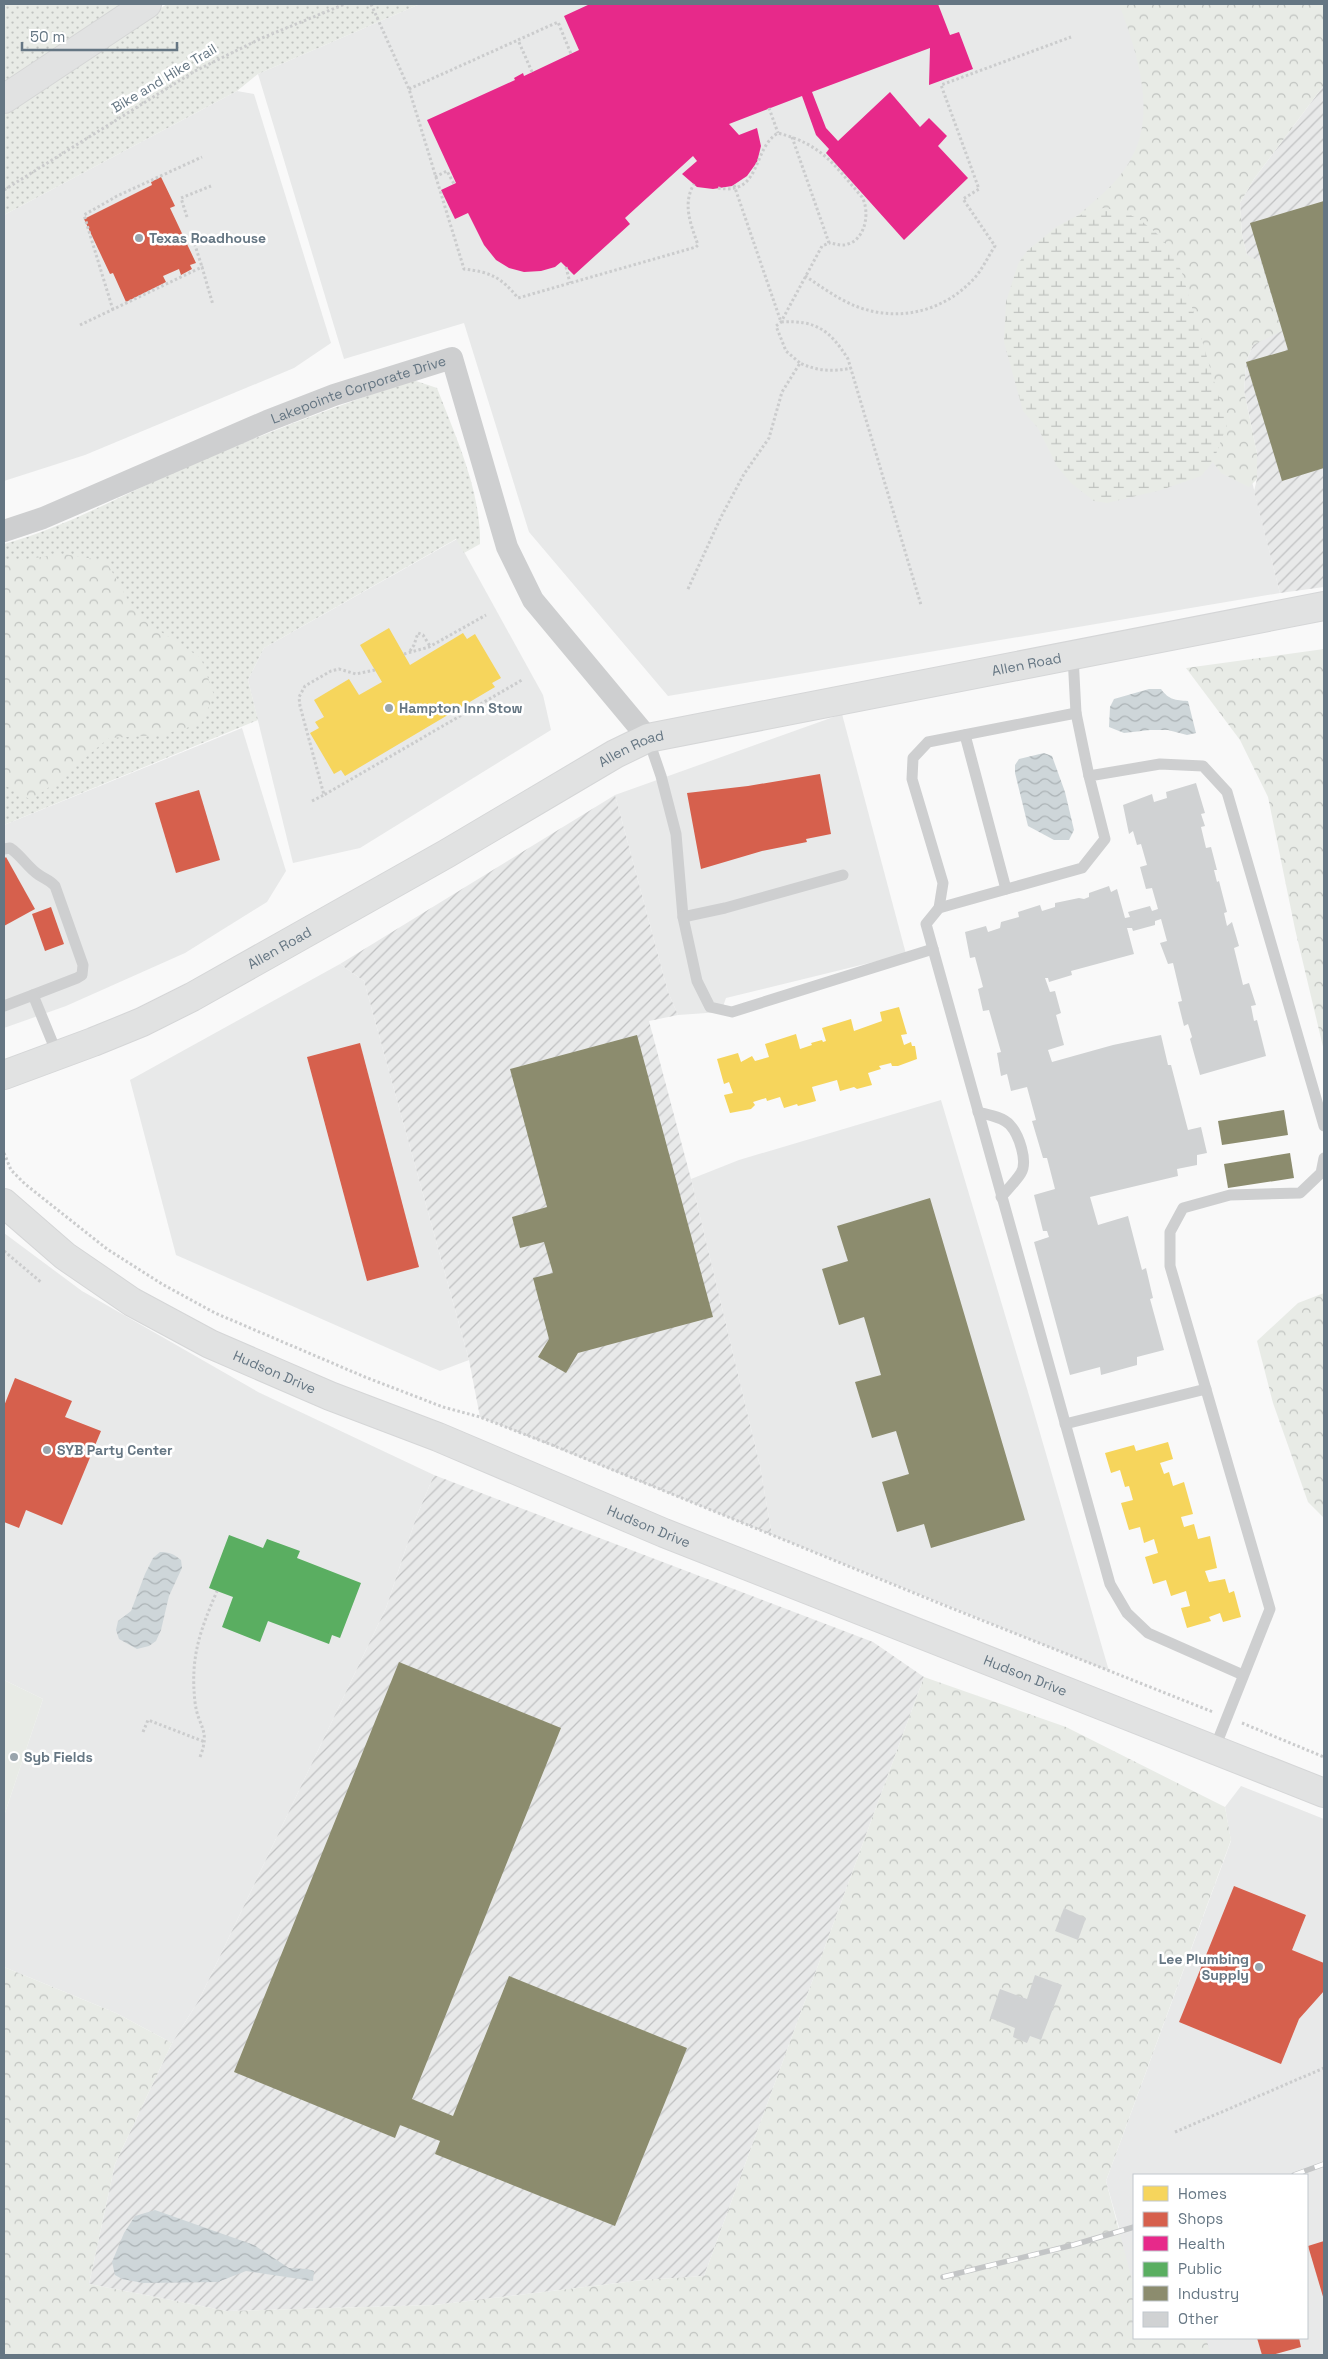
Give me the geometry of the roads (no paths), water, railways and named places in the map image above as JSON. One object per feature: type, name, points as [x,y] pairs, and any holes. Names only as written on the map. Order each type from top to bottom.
[{"type":"main road","points":[[4,99],[147,4]]},
{"type":"main road","name":"Allen Road","points":[[4,1075],[58,1056],[142,1022],[192,996],[446,854],[615,754],[648,738],[1324,606]]},
{"type":"main road","name":"Hudson Drive","points":[[4,1203],[65,1256],[124,1296],[210,1344],[330,1396],[438,1437],[664,1533],[1324,1793]]},
{"type":"street","name":"Lakepointe Corporate Drive","points":[[4,531],[43,518],[267,421],[334,395],[452,358],[507,547],[533,600],[648,738]]},
{"type":"lane","points":[[939,908],[1082,868],[1105,839],[1089,776],[1076,712],[1073,654]]},
{"type":"lane","points":[[1076,712],[928,742],[913,758],[912,779],[943,883],[939,908],[926,924],[1110,1584],[1127,1613],[1148,1633],[1243,1675]]},
{"type":"lane","points":[[965,735],[1006,889]]},
{"type":"lane","points":[[648,738],[662,776],[676,834],[683,917],[697,981],[710,1007],[732,1012],[933,949]]},
{"type":"lane","points":[[1089,776],[1160,764],[1203,766],[1227,792],[1324,1126]]},
{"type":"lane","points":[[4,849],[10,848],[15,851],[39,875],[49,879],[55,886],[83,964],[82,975],[77,978],[4,1006]]},
{"type":"lane","points":[[683,917],[725,908],[843,875]]},
{"type":"lane","points":[[33,995],[58,1056]]},
{"type":"lane","points":[[978,1112],[1000,1118],[1010,1125],[1018,1139],[1023,1158],[1022,1171],[1002,1197]]},
{"type":"lane","points":[[1214,1750],[1270,1609],[1170,1266],[1170,1232],[1183,1208],[1230,1195],[1300,1193],[1321,1173],[1324,1158]]},
{"type":"lane","points":[[1065,1424],[1206,1389]]},
{"type":"water","points":[[1149,689],[1161,689],[1173,699],[1188,701],[1196,733],[1187,735],[1168,730],[1150,730],[1124,733],[1109,727],[1110,707],[1114,699]]},
{"type":"water","points":[[1044,753],[1052,756],[1065,792],[1074,830],[1069,840],[1054,840],[1028,826],[1015,773],[1015,765],[1019,759]]},
{"type":"water","points":[[160,1552],[166,1552],[181,1560],[182,1568],[169,1596],[161,1630],[156,1641],[149,1646],[137,1649],[119,1639],[116,1630],[118,1621],[131,1611],[145,1574],[153,1558]]},
{"type":"water","points":[[155,2210],[254,2245],[289,2268],[314,2271],[313,2281],[246,2271],[218,2282],[143,2283],[122,2279],[115,2275],[112,2262],[124,2233],[135,2216]]},
{"type":"railway","points":[[1297,2174],[1324,2164]]},
{"type":"railway","points":[[943,2277],[1073,2245],[1133,2227]]},
{"type":"place","name":"Texas Roadhouse","points":[[139,238]]},
{"type":"place","name":"Hampton Inn Stow","points":[[389,708]]},
{"type":"place","name":"SYB Party Center","points":[[47,1450]]},
{"type":"place","name":"Syb Fields","points":[[14,1757]]},
{"type":"place","name":"Lee Plumbing Supply","points":[[1259,1967]]}]
